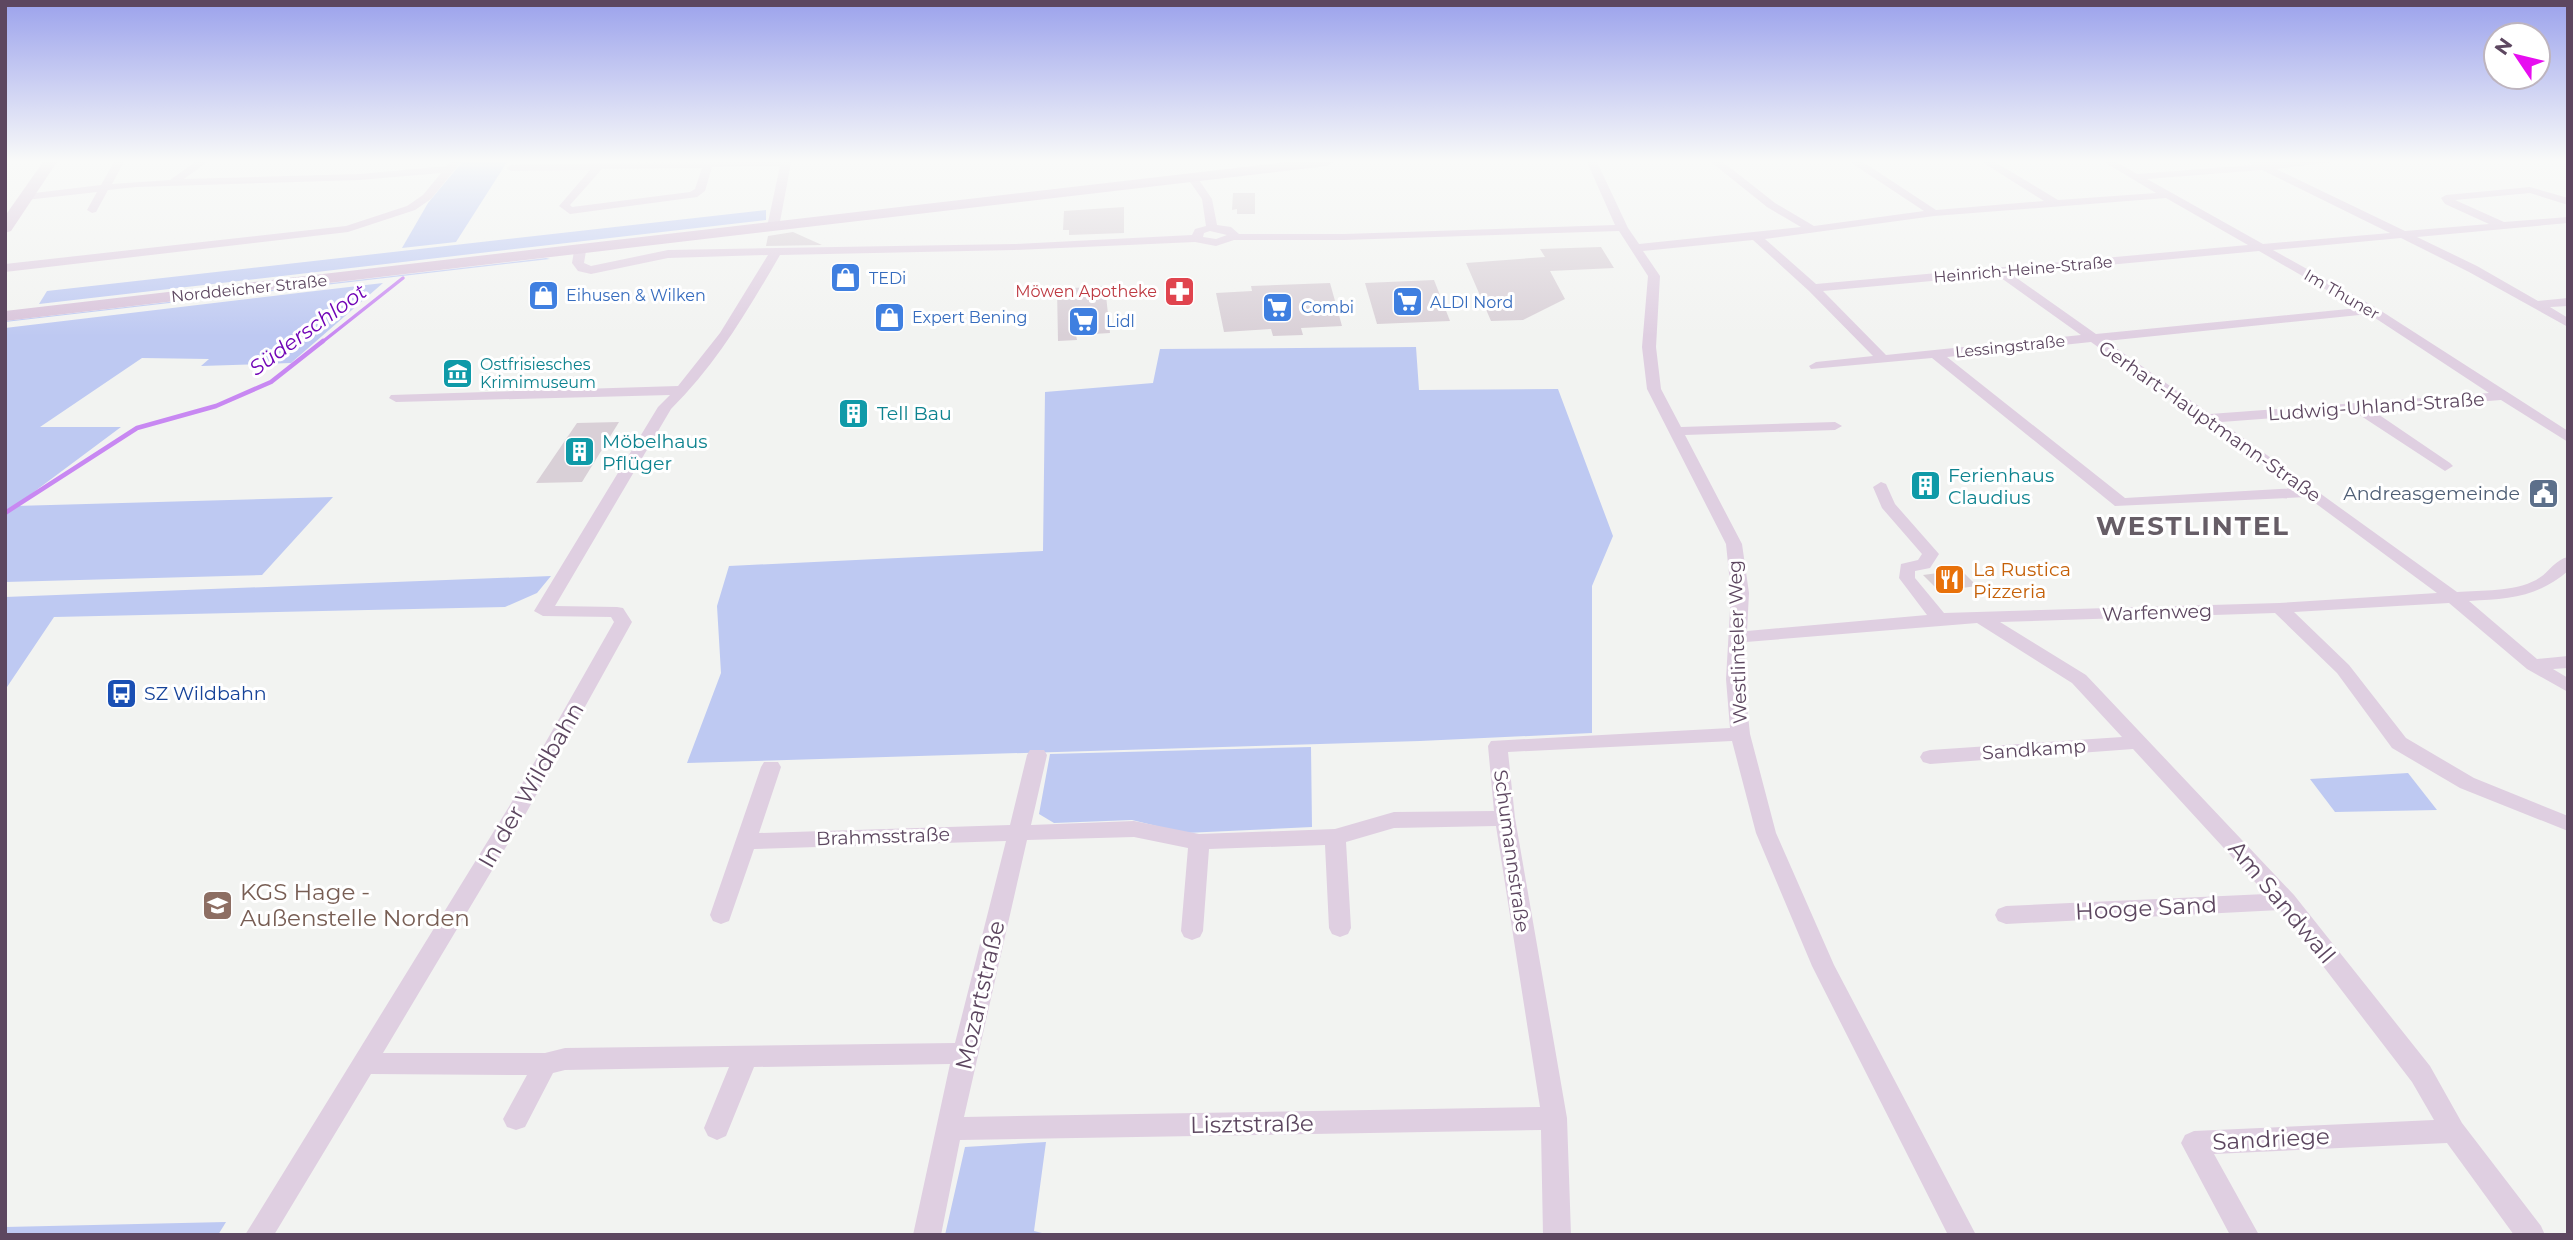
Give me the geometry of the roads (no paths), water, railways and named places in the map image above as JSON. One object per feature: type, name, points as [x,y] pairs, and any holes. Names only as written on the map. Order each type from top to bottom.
[{"type":"main road","name":"Norddeicher Straße","points":[[5,316],[835,220]]},
{"type":"street","points":[[5,268],[348,229],[375,220]]},
{"type":"street","points":[[773,227],[774,220]]},
{"type":"street","points":[[1211,220],[1212,228]]},
{"type":"street","name":"Westlinteler Weg","points":[[1618,220],[1654,276],[1649,347],[1654,389],[1734,544],[1740,593],[1735,679],[1740,734],[1766,834],[1823,966],[1962,1235]]},
{"type":"street","points":[[1796,220],[1810,228]]},
{"type":"street","points":[[1637,248],[1877,220]]},
{"type":"street","name":"Im Thuner","points":[[2212,220],[2371,310],[2568,438]]},
{"type":"street","points":[[2374,220],[2473,269],[2568,323]]},
{"type":"street","points":[[2488,220],[2502,226]]},
{"type":"street","name":"Heinrich-Heine-Straße","points":[[1813,288],[2568,220]]},
{"type":"street","points":[[1197,238],[1199,231],[1212,228],[1230,230],[1233,237]]},
{"type":"street","points":[[580,251],[578,264],[591,270],[668,254],[1091,244],[1197,238],[1216,243],[1233,237],[1334,237],[1622,228]]},
{"type":"street","points":[[1755,236],[1813,288],[1883,359]]},
{"type":"street","points":[[396,398],[684,390],[714,354],[776,252]]},
{"type":"street","name":"Gerhart-Hauptmann-Straße","points":[[1999,271],[2310,492],[2453,597],[2533,665],[2568,686]]},
{"type":"street","points":[[2535,305],[2568,302]]},
{"type":"street","name":"Lessingstraße","points":[[1816,366],[2371,310]]},
{"type":"street","points":[[1935,354],[2121,503],[2310,492]]},
{"type":"street","name":"In der Wildbahn","points":[[259,1235],[518,810],[624,622],[617,612],[543,611],[665,407],[684,390]]},
{"type":"street","name":"Ludwig-Uhland-Straße","points":[[2206,419],[2503,396]]},
{"type":"street","points":[[2358,407],[2445,466]]},
{"type":"street","points":[[1677,431],[1835,426]]},
{"type":"street","points":[[1881,487],[1888,505],[1931,554],[1924,564],[1907,568],[1907,578],[1939,619]]},
{"type":"street","name":"Warfenweg","points":[[1736,637],[1939,619],[2279,608],[2503,594],[2542,584],[2568,562]]},
{"type":"street","points":[[2279,608],[2343,669],[2399,743],[2467,783],[2568,824]]},
{"type":"street","name":"Am Sandwall","points":[[1981,618],[2079,680],[2286,901],[2421,1074],[2453,1131],[2531,1235]]},
{"type":"street","points":[[2533,665],[2568,662]]},
{"type":"street","name":"Schumannstraße","points":[[1554,1118],[1505,818],[1498,746],[1740,734]]},
{"type":"street","name":"Sandkamp","points":[[1930,757],[2138,741]]},
{"type":"street","name":"Mozartstraße","points":[[927,1235],[965,1053],[1037,755]]},
{"type":"street","points":[[721,915],[771,767]]},
{"type":"street","name":"Brahmsstraße","points":[[746,841],[1134,830],[1199,842],[1335,837],[1394,820],[1505,818]]},
{"type":"street","points":[[1335,837],[1340,928]]},
{"type":"street","points":[[1192,931],[1199,842]]},
{"type":"street","name":"Hooge Sand","points":[[2006,915],[2286,901]]},
{"type":"street","points":[[365,1063],[545,1064],[565,1059],[965,1053]]},
{"type":"street","points":[[717,1128],[746,1056]]},
{"type":"street","points":[[516,1119],[545,1064]]},
{"type":"street","points":[[1554,1118],[1557,1235]]},
{"type":"street","name":"Lisztstraße","points":[[950,1129],[1554,1118]]},
{"type":"street","name":"Sandriege","points":[[2245,1235],[2194,1143],[2453,1131]]},
{"type":"waterway","name":"Süderschloot","points":[[321,343],[403,278]]},
{"type":"waterway","name":"Süderschloot","points":[[5,513],[137,428],[216,406],[271,382],[323,341]]},
{"type":"place","name":"TEDi","points":[[846,278]]},
{"type":"place","name":"Möwen Apotheke","points":[[1180,291]]},
{"type":"place","name":"Eihusen & Wilken","points":[[543,295]]},
{"type":"place","name":"ALDI Nord","points":[[1407,302]]},
{"type":"place","name":"Combi","points":[[1278,307]]},
{"type":"place","name":"Expert Bening","points":[[889,317]]},
{"type":"place","name":"Lidl","points":[[1083,321]]},
{"type":"place","name":"Ostfrisiesches Krimimuseum","points":[[457,373]]},
{"type":"place","name":"Tell Bau","points":[[854,413]]},
{"type":"place","name":"Möbelhaus Pflüger","points":[[579,452]]},
{"type":"place","name":"Ferienhaus Claudius","points":[[1925,486]]},
{"type":"place","name":"Andreasgemeinde","points":[[2543,493]]},
{"type":"place","name":"La Rustica Pizzeria","points":[[1950,580]]},
{"type":"place","name":"SZ Wildbahn","points":[[121,693]]},
{"type":"place","name":"KGS Hage - Außenstelle Norden","points":[[217,905]]},
{"type":"district","name":"WESTLINTEL","points":[[2193,526]]}]
